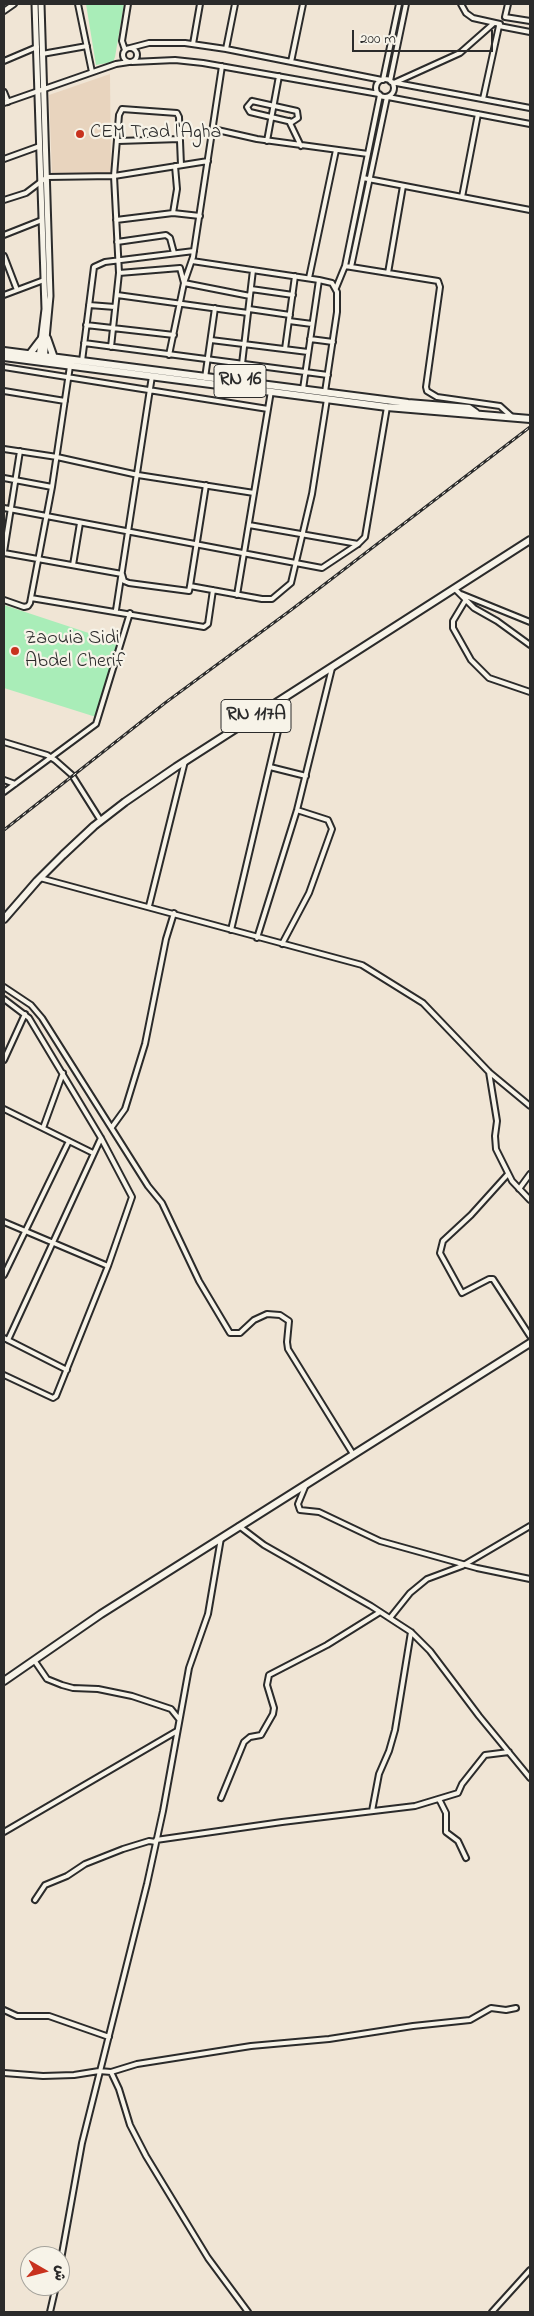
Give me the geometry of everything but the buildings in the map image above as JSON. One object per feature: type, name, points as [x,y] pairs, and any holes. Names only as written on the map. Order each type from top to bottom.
[{"type":"main road","points":[[29,355],[44,338],[54,358]]},
{"type":"main road","name":"RN 16","points":[[4,352],[29,355],[70,366],[152,376],[303,389],[387,407],[530,419]]},
{"type":"main road","name":"RN 16","points":[[4,357],[54,358],[271,391],[469,408],[476,413]]},
{"type":"main road","name":"RN 117A","points":[[4,919],[40,878],[101,821],[185,761],[457,592],[530,540]]},
{"type":"main road","points":[[4,1681],[238,1526],[530,1343]]},
{"type":"street","points":[[4,11],[14,4]]},
{"type":"street","points":[[35,4],[47,177],[50,296],[42,359]]},
{"type":"street","points":[[41,4],[40,146],[45,309],[44,338]]},
{"type":"street","points":[[78,4],[92,72]]},
{"type":"street","points":[[128,4],[122,41],[126,50],[123,58],[131,62]]},
{"type":"street","points":[[193,44],[200,4]]},
{"type":"street","points":[[226,49],[235,4]]},
{"type":"street","points":[[291,62],[303,4]]},
{"type":"street","points":[[190,586],[262,600],[272,599],[290,585],[312,494],[337,312],[336,288],[344,266],[368,154],[379,94],[377,86],[382,80],[399,4]]},
{"type":"street","points":[[351,267],[387,97],[394,89],[392,82],[406,4]]},
{"type":"street","points":[[461,4],[469,16],[530,32]]},
{"type":"street","points":[[483,99],[499,25],[505,17],[508,4]]},
{"type":"street","points":[[505,17],[530,21]]},
{"type":"street","points":[[392,82],[460,54],[494,23]]},
{"type":"street","points":[[116,64],[126,50],[162,42],[193,44],[530,108]]},
{"type":"street","points":[[42,54],[87,46]]},
{"type":"street","points":[[4,61],[37,47]]},
{"type":"street","points":[[126,50],[134,50],[137,54],[136,58],[131,62]]},
{"type":"street","points":[[4,92],[6,103],[116,64],[181,60],[379,94],[530,124]]},
{"type":"street","points":[[169,355],[184,283],[194,251],[222,66]]},
{"type":"street","points":[[267,140],[279,76]]},
{"type":"street","points":[[252,101],[274,105],[296,111],[298,118],[289,121],[250,112],[247,107],[252,101]]},
{"type":"street","points":[[111,347],[119,273],[114,176],[120,112],[126,108],[174,112],[179,117],[180,165]]},
{"type":"street","points":[[462,197],[478,114]]},
{"type":"street","points":[[289,121],[301,146]]},
{"type":"street","points":[[213,129],[301,146],[368,154]]},
{"type":"street","points":[[118,141],[180,139]]},
{"type":"street","points":[[4,159],[40,146]]},
{"type":"street","points":[[309,278],[336,150]]},
{"type":"street","points":[[4,200],[26,193],[47,177],[114,176],[208,161]]},
{"type":"street","points":[[173,213],[177,189],[175,166]]},
{"type":"street","points":[[363,178],[530,210]]},
{"type":"street","points":[[388,273],[403,186]]},
{"type":"street","points":[[116,220],[173,213],[200,216]]},
{"type":"street","points":[[4,235],[42,220]]},
{"type":"street","points":[[117,242],[166,235],[170,238],[174,253]]},
{"type":"street","points":[[82,362],[94,267],[98,263],[194,251]]},
{"type":"street","points":[[4,256],[17,290]]},
{"type":"street","points":[[192,261],[309,278],[332,284],[336,288]]},
{"type":"street","points":[[344,266],[434,280],[440,284],[426,387],[428,391],[437,397],[500,406],[511,416]]},
{"type":"street","points":[[119,273],[180,268],[184,283]]},
{"type":"street","points":[[242,364],[253,270]]},
{"type":"street","points":[[285,349],[295,276]]},
{"type":"street","points":[[4,294],[44,280]]},
{"type":"street","points":[[303,389],[319,280]]},
{"type":"street","points":[[184,283],[250,296]]},
{"type":"street","points":[[251,289],[293,295]]},
{"type":"street","points":[[117,295],[216,308],[290,315]]},
{"type":"street","points":[[89,305],[116,307]]},
{"type":"street","points":[[204,380],[216,308]]},
{"type":"street","points":[[289,321],[312,324]]},
{"type":"street","points":[[86,325],[174,335]]},
{"type":"street","points":[[310,339],[333,342]]},
{"type":"street","points":[[211,340],[308,352]]},
{"type":"street","points":[[84,344],[328,375]]},
{"type":"street","points":[[4,600],[26,607],[30,605],[40,559],[70,366]]},
{"type":"street","points":[[4,368],[268,409]]},
{"type":"street","points":[[116,610],[152,376]]},
{"type":"street","points":[[4,391],[65,401]]},
{"type":"street","points":[[237,595],[271,391]]},
{"type":"street","points":[[4,508],[80,523],[129,530],[321,568],[358,544],[364,537],[387,407]]},
{"type":"street","points":[[4,449],[57,457],[138,475],[254,493]]},
{"type":"street","points":[[20,451],[4,553],[122,574]]},
{"type":"street","points":[[4,478],[52,487]]},
{"type":"street","points":[[122,574],[124,581],[129,583],[188,591],[206,485]]},
{"type":"street","points":[[73,565],[80,523]]},
{"type":"street","points":[[249,524],[358,544]]},
{"type":"street","points":[[31,598],[116,610],[204,627],[208,624],[214,590]]},
{"type":"street","points":[[457,592],[465,601],[530,645]]},
{"type":"street","points":[[457,592],[530,622]]},
{"type":"street","points":[[465,601],[453,621],[453,628],[456,637],[472,660],[489,678],[530,692]]},
{"type":"street","points":[[4,792],[52,758],[97,722],[130,613]]},
{"type":"street","points":[[257,938],[297,810],[332,668]]},
{"type":"street","points":[[231,930],[279,725],[278,702]]},
{"type":"street","points":[[4,742],[52,758],[72,775],[101,821]]},
{"type":"street","points":[[149,906],[185,761]]},
{"type":"street","points":[[270,767],[306,776]]},
{"type":"street","points":[[4,780],[15,784]]},
{"type":"street","points":[[282,944],[309,893],[332,829],[328,820],[297,810]]},
{"type":"street","points":[[40,878],[355,963],[379,974],[424,1003],[489,1072],[530,1106]]},
{"type":"street","points":[[112,1126],[125,1109],[144,1044],[166,938],[174,913]]},
{"type":"street","points":[[4,987],[38,1013],[112,1126],[148,1186],[168,1213],[199,1281],[230,1333],[240,1333],[254,1320],[266,1314],[280,1315],[289,1321],[288,1349],[353,1454]]},
{"type":"street","points":[[4,999],[26,1014],[63,1073],[132,1193],[132,1201],[108,1266],[56,1396],[53,1398],[4,1375]]},
{"type":"street","points":[[4,1060],[26,1014]]},
{"type":"street","points":[[489,1072],[497,1121],[495,1144],[508,1174],[530,1200]]},
{"type":"street","points":[[43,1128],[63,1073]]},
{"type":"street","points":[[4,1109],[93,1153]]},
{"type":"street","points":[[67,1370],[6,1339],[100,1138]]},
{"type":"street","points":[[4,1274],[69,1141]]},
{"type":"street","points":[[508,1174],[471,1215],[443,1241],[440,1253],[462,1293],[489,1279],[493,1279],[530,1336]]},
{"type":"street","points":[[519,1189],[530,1174]]},
{"type":"street","points":[[4,1222],[108,1266]]},
{"type":"street","points":[[307,1483],[298,1504],[300,1510],[319,1512],[377,1540],[530,1580]]},
{"type":"street","points":[[238,1526],[264,1545],[411,1632],[430,1651],[530,1778]]},
{"type":"street","points":[[390,1618],[420,1584],[464,1564],[530,1526]]},
{"type":"street","points":[[63,2246],[82,2143],[156,1841],[190,1668],[208,1614],[221,1538]]},
{"type":"street","points":[[222,1798],[244,1742],[250,1737],[261,1736],[273,1714],[274,1708],[267,1685],[269,1675],[327,1646],[380,1612]]},
{"type":"street","points":[[372,1811],[378,1779],[389,1752],[395,1730],[411,1632]]},
{"type":"street","points":[[34,1660],[47,1679],[73,1688],[98,1689],[132,1696],[171,1709],[180,1719]]},
{"type":"street","points":[[4,1832],[177,1731]]},
{"type":"street","points":[[35,1900],[46,1885],[67,1876],[85,1864],[149,1841],[372,1811],[408,1808],[439,1799],[458,1793],[462,1784],[485,1755],[509,1752]]},
{"type":"street","points":[[439,1799],[446,1815],[446,1832],[458,1842],[466,1858]]},
{"type":"street","points":[[4,2073],[58,2075],[101,2071],[111,2072],[136,2064],[251,2046],[329,2039],[413,2026],[470,2020],[491,2008],[506,2010],[516,2008]]},
{"type":"street","points":[[4,2010],[17,2016],[49,2016],[109,2037]]},
{"type":"street","points":[[111,2072],[119,2089],[130,2125],[146,2156],[208,2258],[248,2312]]},
{"type":"street","points":[[492,2312],[530,2270]]},
{"type":"street","points":[[50,2312],[54,2296]]},
{"type":"shaded area","name":"CEM Trad l'Agha","points":[[110,74],[111,173],[52,174],[49,95]]},
{"type":"green space","points":[[86,4],[124,4],[113,62],[96,65]]},
{"type":"green space","points":[[4,605],[119,643],[96,717],[4,688]]},
{"type":"railway","points":[[4,830],[165,703],[291,610],[530,427]]},
{"type":"place","name":"CEM Trad l'Agha","points":[[80,134]]},
{"type":"place","name":"Zaouia Sidi Abdel Cherif","points":[[15,651]]}]
